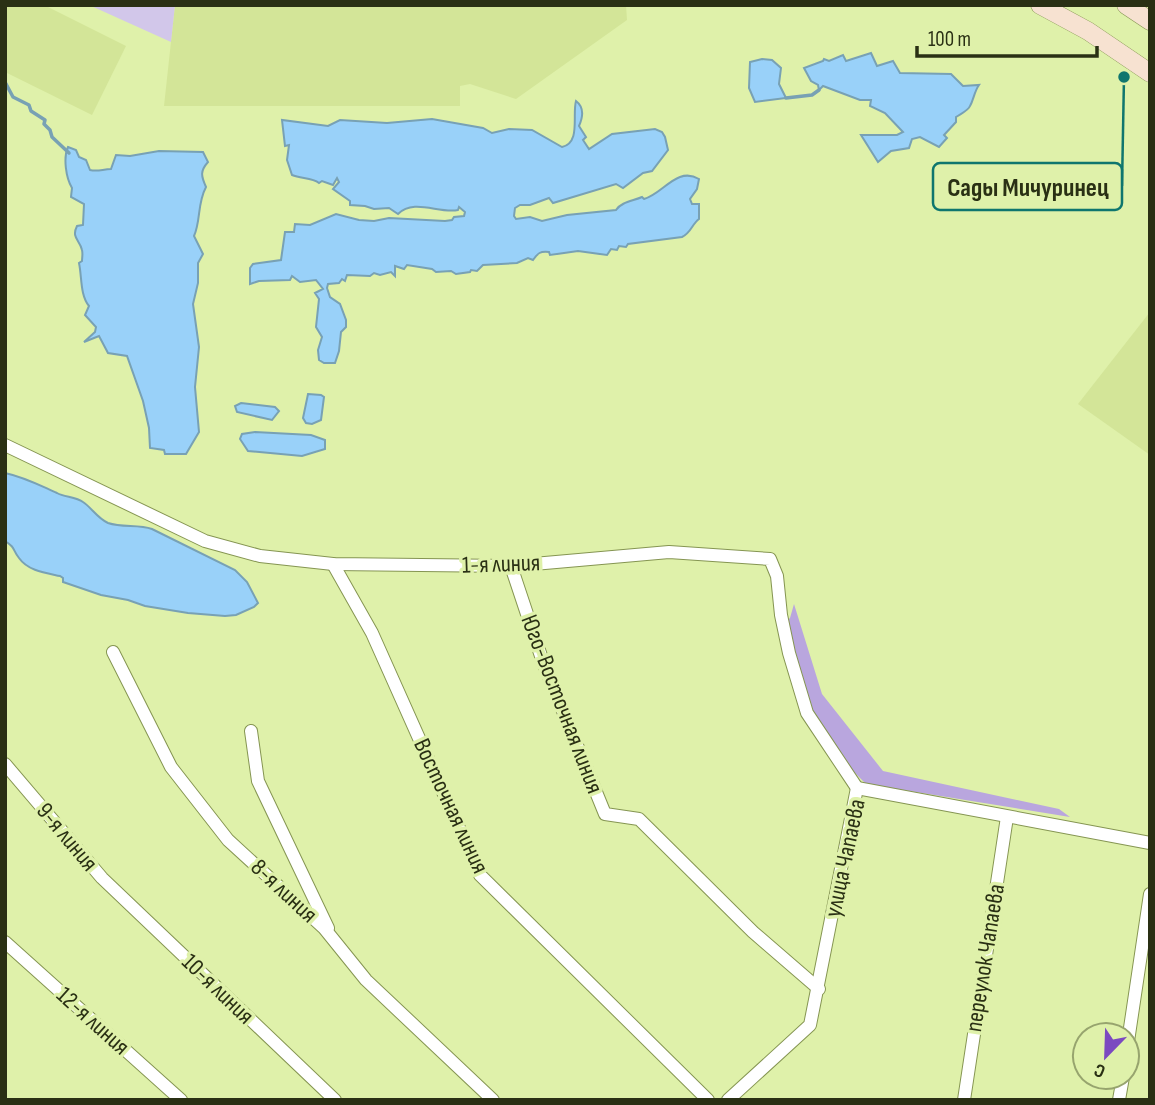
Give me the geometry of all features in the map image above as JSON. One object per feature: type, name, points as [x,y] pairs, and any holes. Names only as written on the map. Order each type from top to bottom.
[{"type":"street","points":[[1040,5],[1088,31],[1150,73]]},
{"type":"street","points":[[1126,5],[1150,21]]},
{"type":"street","name":"1-я линия","points":[[5,445],[205,541],[260,556],[333,564],[511,565],[669,552],[770,559],[777,576],[789,653],[807,713],[857,788]]},
{"type":"street","name":"Восточная линия","points":[[333,564],[372,633],[480,875],[708,1100]]},
{"type":"street","name":"Юго-Восточная линия","points":[[511,565],[543,662],[605,814],[639,819],[753,932],[819,989]]},
{"type":"street","name":"8-я линия","points":[[113,652],[171,767],[228,839],[324,928],[366,980],[494,1100]]},
{"type":"street","points":[[251,731],[258,781],[334,941]]},
{"type":"street","name":"9-я линия","points":[[5,764],[102,878]]},
{"type":"street","name":"улица Чапаева","points":[[728,1100],[810,1025],[857,788],[1150,843]]},
{"type":"street","name":"переулок Чапаева","points":[[964,1100],[1007,817]]},
{"type":"street","name":"10-я линия","points":[[102,878],[335,1100]]},
{"type":"street","points":[[1131,1021],[1150,894]]},
{"type":"street","name":"12-я линия","points":[[5,942],[181,1100]]},
{"type":"shaded area","points":[[5,5],[44,5],[126,46],[92,115],[5,72]]},
{"type":"shaded area","points":[[89,5],[175,5],[171,42]]},
{"type":"shaded area","points":[[175,5],[626,5],[627,20],[516,99],[470,84],[460,86],[460,106],[164,106]]},
{"type":"shaded area","points":[[1150,312],[1150,455],[1078,404]]},
{"type":"shaded area","points":[[794,604],[822,694],[883,771],[1059,809],[1070,817],[866,784],[844,762],[810,712],[785,622],[790,618]]},
{"type":"water","points":[[871,53],[877,66],[893,61],[900,73],[951,74],[963,86],[979,85],[969,108],[956,117],[956,122],[944,135],[947,138],[939,147],[920,137],[912,139],[909,148],[891,151],[878,162],[861,135],[897,135],[903,132],[885,113],[870,106],[871,100],[860,100],[823,86],[819,90],[804,68],[824,59],[829,61],[843,55],[846,61]]},
{"type":"water","points":[[772,60],[781,68],[779,84],[786,98],[755,102],[749,88],[750,62]]},
{"type":"water","points":[[576,101],[582,112],[579,126],[589,149],[612,134],[655,129],[662,132],[668,150],[652,171],[643,173],[623,188],[616,184],[553,203],[549,198],[530,205],[520,205],[515,208],[516,219],[530,217],[542,221],[567,215],[616,210],[627,202],[651,196],[677,178],[691,176],[699,179],[697,189],[690,199],[692,204],[699,204],[699,219],[685,235],[628,244],[626,247],[619,246],[617,250],[611,249],[607,255],[578,251],[550,255],[549,252],[543,252],[533,260],[528,258],[517,263],[483,265],[477,271],[456,274],[407,265],[404,269],[395,266],[395,276],[391,272],[380,275],[374,273],[370,276],[347,275],[345,281],[342,279],[339,283],[328,284],[327,288],[330,297],[340,304],[346,320],[335,363],[319,360],[318,350],[322,337],[316,327],[319,299],[315,293],[323,289],[316,280],[300,282],[292,276],[290,280],[250,284],[250,268],[253,264],[281,260],[285,232],[294,232],[295,224],[310,225],[336,214],[374,221],[389,218],[445,221],[464,216],[465,212],[459,207],[458,210],[451,211],[411,207],[398,214],[389,208],[374,209],[350,205],[350,201],[333,189],[339,182],[337,178],[333,185],[292,175],[287,160],[289,145],[285,146],[282,120],[328,126],[340,120],[387,123],[432,119],[483,128],[492,133],[509,129],[532,130],[562,147],[572,140],[574,134]]},
{"type":"water","points":[[68,147],[76,150],[93,171],[111,169],[116,155],[130,156],[159,151],[203,152],[208,162],[203,171],[206,187],[194,236],[203,254],[198,263],[198,283],[193,304],[199,347],[195,387],[199,432],[186,454],[165,454],[164,450],[150,448],[143,401],[127,356],[108,353],[99,336],[84,342],[95,332],[96,327],[85,315],[89,306],[84,297],[79,263],[82,261],[82,250],[75,236],[77,226],[83,225],[84,204],[71,197],[72,188],[65,162]]},
{"type":"water","points":[[308,394],[324,397],[321,420],[312,424],[306,423],[303,418]]},
{"type":"water","points":[[241,403],[275,407],[279,411],[272,420],[237,412],[235,406]]},
{"type":"water","points":[[255,432],[311,435],[325,440],[325,449],[302,456],[248,451],[240,439],[242,434]]},
{"type":"water","points":[[5,473],[80,500],[108,523],[152,529],[235,570],[247,582],[258,603],[236,615],[188,613],[101,595],[63,582],[60,576],[32,569],[5,541]]},
{"type":"waterway","points":[[5,82],[13,97],[29,105],[31,111],[45,120],[44,124],[52,137],[69,153]]},
{"type":"waterway","points":[[786,98],[812,95],[819,90]]},
{"type":"place","name":"Сады Мичуринец","points":[[1124,77]]}]
